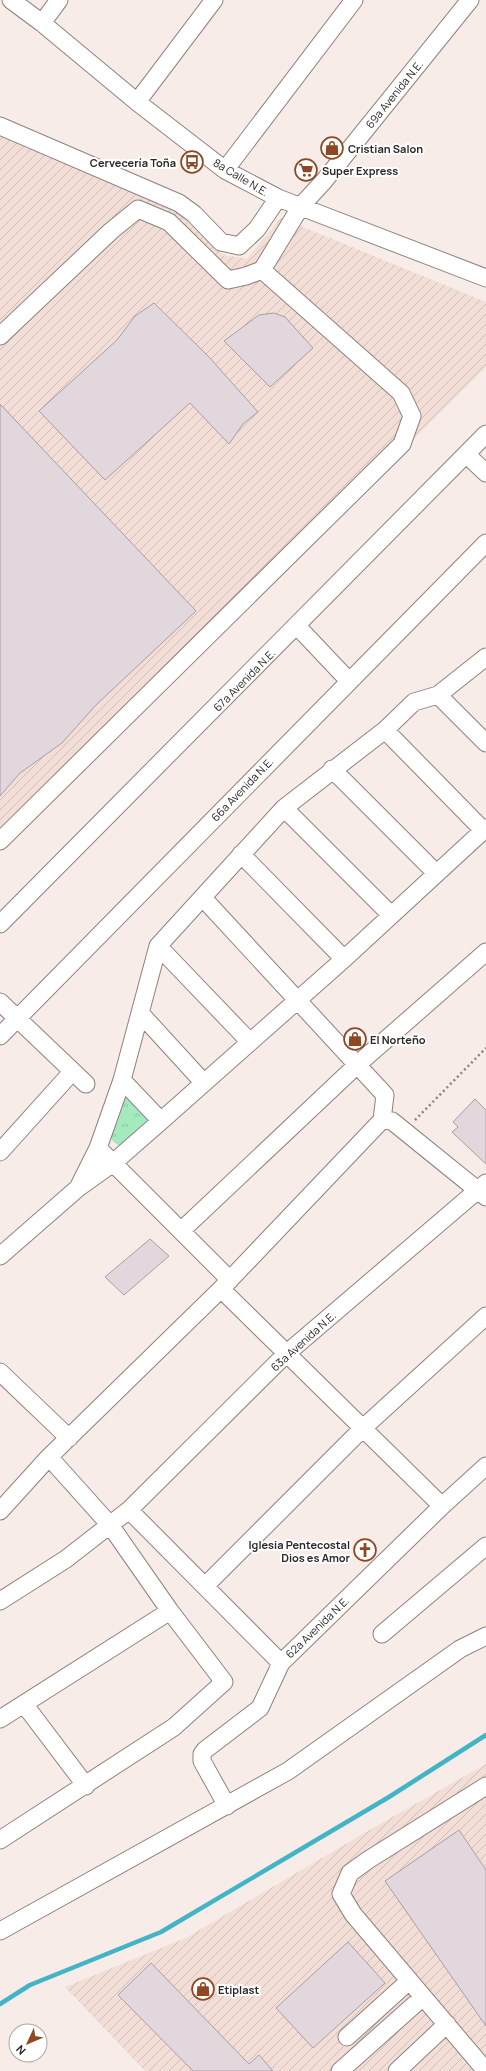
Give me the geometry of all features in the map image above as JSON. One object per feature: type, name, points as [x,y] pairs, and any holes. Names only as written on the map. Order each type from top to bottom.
[{"type":"street","name":"8a Calle N.E.","points":[[11,0],[42,23],[137,102],[225,170],[278,198],[486,278]]},
{"type":"street","points":[[42,23],[59,0]]},
{"type":"street","points":[[137,102],[214,0]]},
{"type":"street","points":[[225,170],[354,0]]},
{"type":"street","name":"69a Avenida N.E.","points":[[262,270],[301,206],[324,181],[470,0]]},
{"type":"street","points":[[0,126],[179,203],[194,214],[221,242],[239,246],[257,229],[278,198]]},
{"type":"street","points":[[0,336],[111,231],[138,209],[169,222],[228,280],[246,276],[262,270],[401,393],[412,416],[402,444],[0,841]]},
{"type":"street","name":"67a Avenida N.E.","points":[[0,924],[486,434]]},
{"type":"street","points":[[466,454],[486,473]]},
{"type":"street","name":"66a Avenida N.E.","points":[[0,1036],[348,681],[486,543]]},
{"type":"street","points":[[297,626],[348,681]]},
{"type":"street","points":[[78,1188],[98,1148],[122,1080],[141,1014],[158,946],[284,808],[332,769],[385,730],[414,702],[438,695],[485,659]]},
{"type":"street","points":[[438,695],[486,743]]},
{"type":"street","points":[[0,1256],[78,1188],[113,1163],[161,1121],[249,1041],[344,959],[390,914],[484,829],[385,730]]},
{"type":"street","points":[[332,769],[436,873]]},
{"type":"street","points":[[284,808],[390,914]]},
{"type":"street","points":[[242,854],[344,959]]},
{"type":"street","points":[[0,1511],[49,1457],[225,1284],[382,1120],[385,1095],[358,1064],[296,1000],[203,898]]},
{"type":"street","points":[[158,946],[249,1041]]},
{"type":"street","points":[[182,1230],[358,1064],[486,952]]},
{"type":"street","points":[[0,1002],[86,1084]]},
{"type":"street","points":[[141,1014],[204,1083]]},
{"type":"street","points":[[0,1152],[72,1072]]},
{"type":"street","points":[[122,1080],[161,1121]]},
{"type":"street","points":[[382,1120],[392,1121],[483,1190]]},
{"type":"street","points":[[98,1148],[182,1230],[225,1284],[286,1354],[442,1506]]},
{"type":"street","name":"63a Avenida N.E.","points":[[0,1601],[66,1559],[129,1510],[286,1354],[483,1190]]},
{"type":"street","points":[[205,1586],[363,1428],[486,1316]]},
{"type":"street","points":[[0,1372],[69,1438]]},
{"type":"street","points":[[0,1840],[86,1786],[174,1726],[224,1682],[170,1611],[110,1525],[49,1457]]},
{"type":"street","name":"62a Avenida N.E.","points":[[227,1806],[203,1764],[202,1754],[205,1750],[260,1708],[281,1663],[442,1506],[486,1466]]},
{"type":"street","points":[[129,1510],[281,1663]]},
{"type":"street","points":[[382,1634],[486,1546]]},
{"type":"street","points":[[0,1719],[170,1611]]},
{"type":"street","points":[[0,1931],[288,1771],[460,1649],[486,1636]]},
{"type":"street","points":[[24,1704],[86,1786]]},
{"type":"street","points":[[486,1786],[368,1860],[350,1873],[341,1894],[353,1914],[486,2071]]},
{"type":"street","points":[[347,2037],[409,1981]]},
{"type":"street","points":[[340,2071],[424,1998]]},
{"type":"street","points":[[397,2071],[447,2024]]},
{"type":"path","points":[[405,1132],[486,1048]]},
{"type":"shaded area","points":[[0,134],[177,212],[223,255],[247,259],[281,218],[486,302],[486,367],[0,851]]},
{"type":"shaded area","points":[[486,1764],[486,2071],[145,2071],[65,1987],[186,1938],[366,1832]]},
{"type":"green space","points":[[124,1092],[150,1121],[123,1146],[114,1142],[109,1134]]},
{"type":"building","points":[[154,303],[209,357],[258,412],[243,424],[229,444],[190,403],[105,480],[39,411],[117,340],[135,316]]},
{"type":"building","points":[[274,313],[285,317],[313,348],[270,387],[224,341],[259,315]]},
{"type":"building","points":[[0,404],[196,611],[96,705],[62,743],[20,773],[0,796]]},
{"type":"building","points":[[475,1099],[486,1110],[486,1164],[452,1132],[458,1127],[453,1122]]},
{"type":"building","points":[[150,1239],[169,1256],[124,1295],[105,1277]]},
{"type":"building","points":[[459,1830],[486,1870],[486,2026],[385,1881]]},
{"type":"building","points":[[348,1942],[385,1983],[313,2048],[276,2008]]},
{"type":"building","points":[[151,1963],[249,2064],[259,2055],[273,2071],[193,2071],[118,1995]]},
{"type":"waterway","points":[[0,2004],[30,1985],[161,1932],[389,1797],[486,1735]]},
{"type":"place","name":"Cristian Salon","points":[[332,148]]},
{"type":"place","name":"Cervecería Toña","points":[[192,162]]},
{"type":"place","name":"Super Express","points":[[306,170]]},
{"type":"place","name":"El Norteño","points":[[355,1039]]},
{"type":"place","name":"Iglesia Pentecostal Dios es Amor","points":[[365,1550]]},
{"type":"place","name":"Etiplast","points":[[203,1989]]}]
